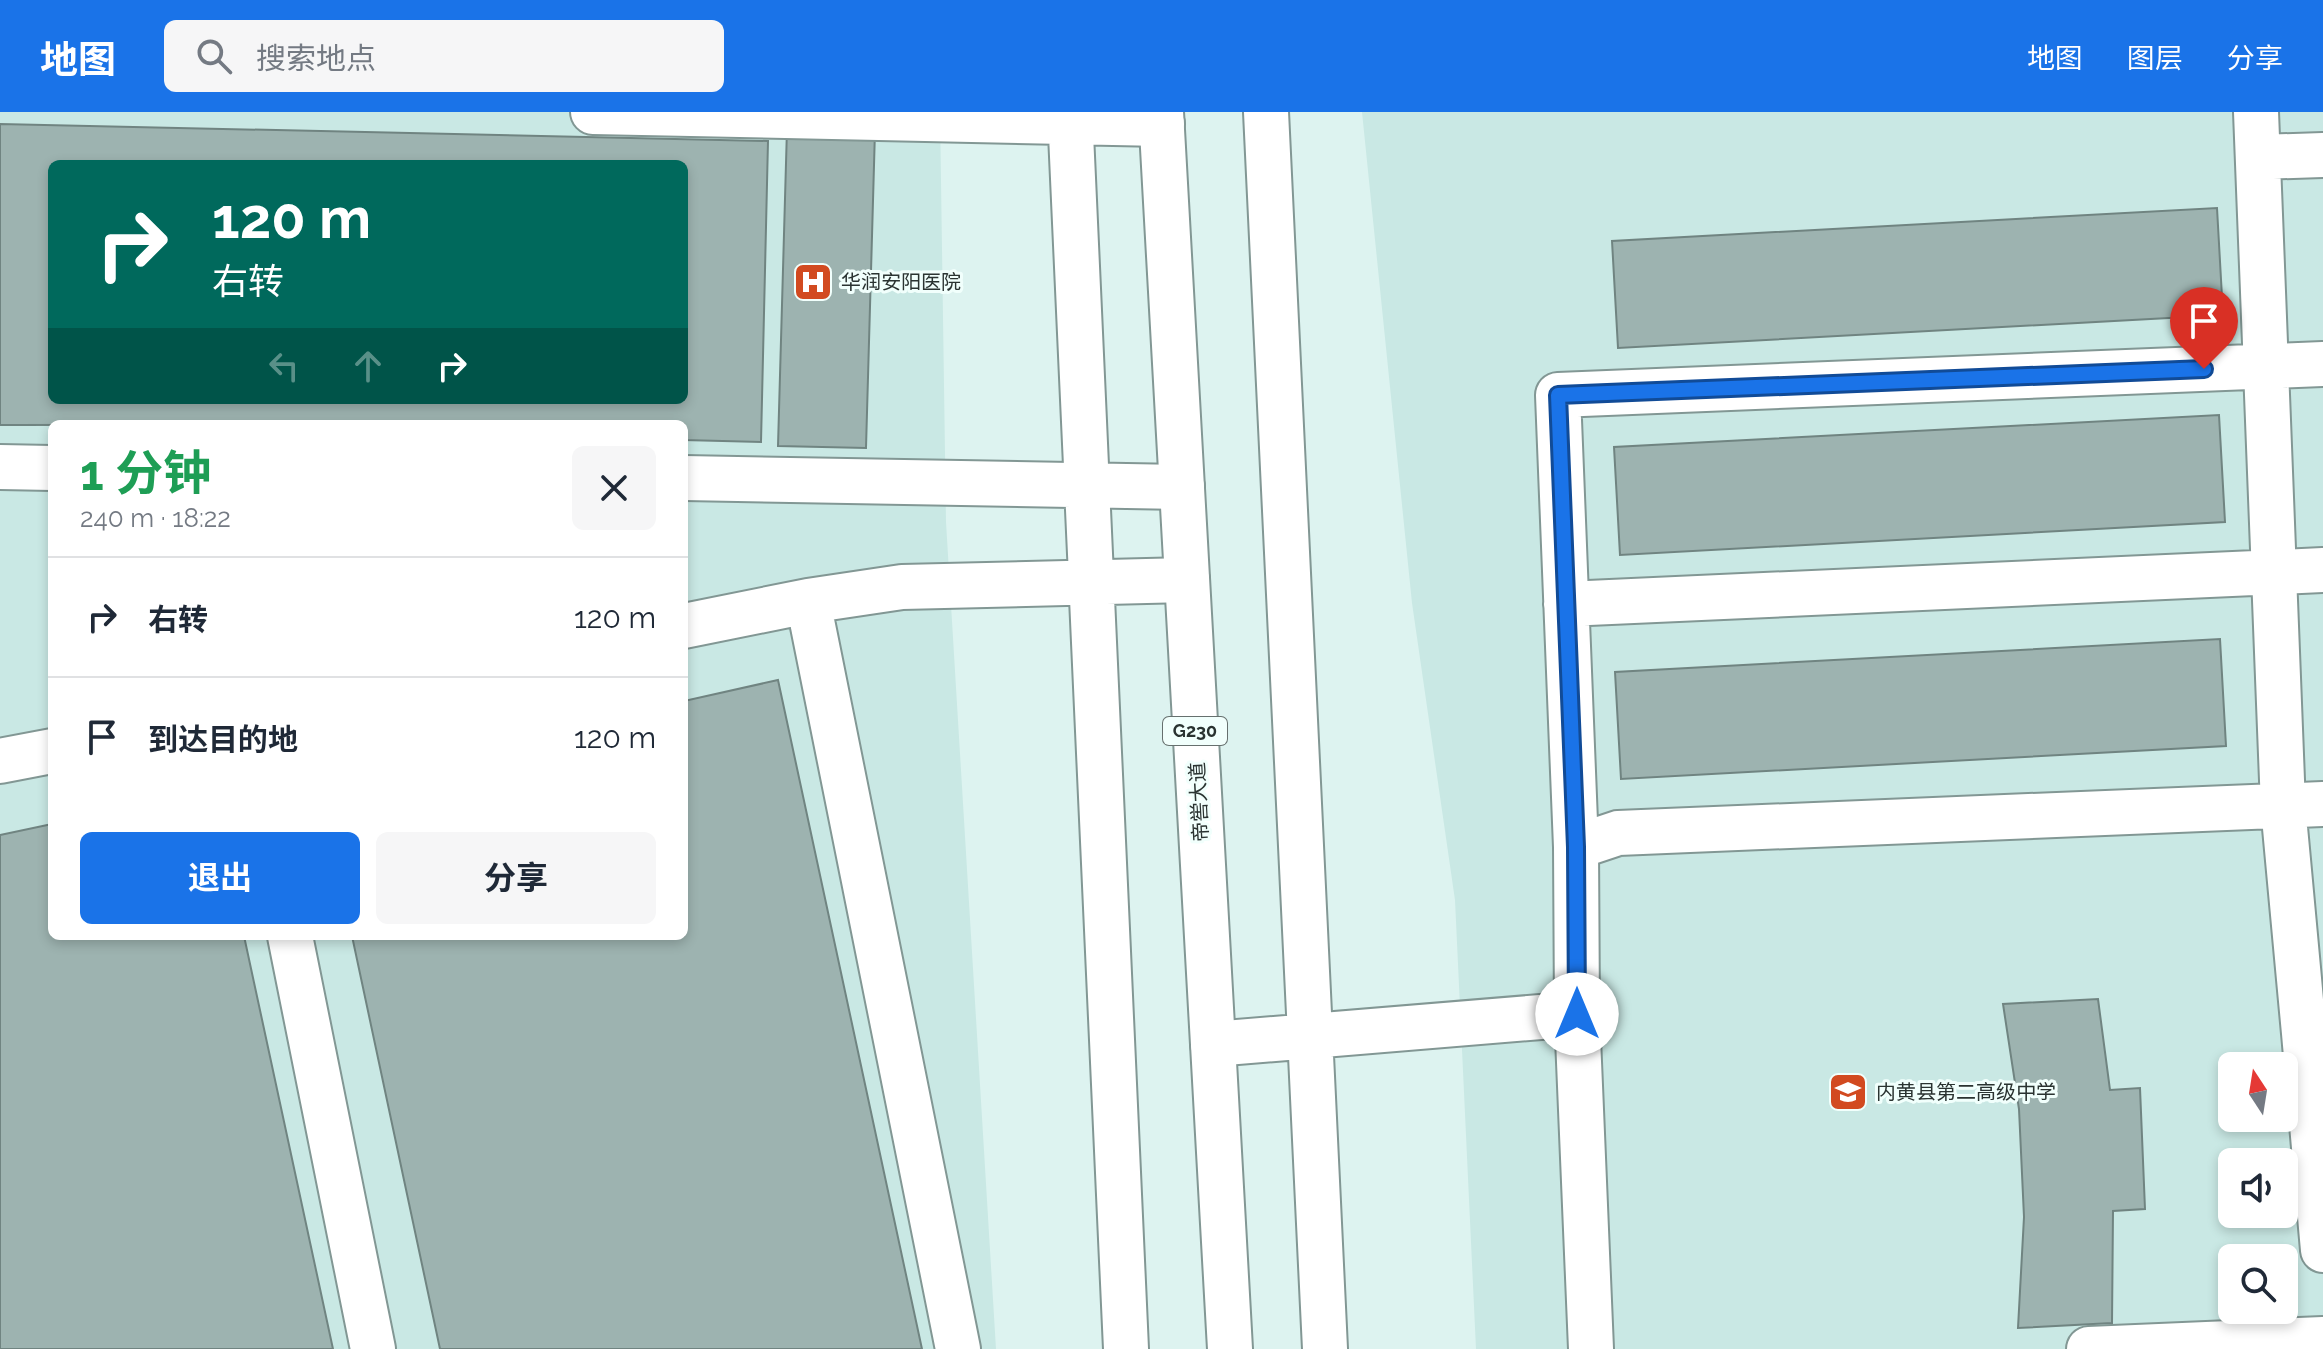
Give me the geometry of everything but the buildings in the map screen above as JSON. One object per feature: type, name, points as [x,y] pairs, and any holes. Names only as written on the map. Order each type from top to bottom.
[{"type":"main road","points":[[593,112],[1162,118]]},
{"type":"main road","points":[[1266,112],[1325,1349]]},
{"type":"main road","points":[[2256,112],[2274,572],[2303,805],[2323,1250]]},
{"type":"main road","points":[[1070,117],[1126,1349]]},
{"type":"main road","name":"帝喾大道","points":[[1162,118],[1230,1349]]},
{"type":"main road","points":[[2258,157],[2323,155]]},
{"type":"main road","points":[[1591,1349],[1577,1014],[1576,847],[1558,395],[2323,364]]},
{"type":"main road","points":[[0,467],[48,468]]},
{"type":"main road","points":[[688,478],[1182,487]]},
{"type":"main road","points":[[1566,604],[2323,570]]},
{"type":"main road","points":[[688,625],[808,601],[902,587],[1187,580]]},
{"type":"main road","points":[[808,601],[958,1349]]},
{"type":"main road","points":[[0,761],[48,752]]},
{"type":"main road","points":[[1576,847],[1618,833],[2303,805]]},
{"type":"main road","points":[[291,940],[373,1349]]},
{"type":"main road","points":[[1213,1044],[1577,1014]]},
{"type":"main road","points":[[2089,1349],[2323,1339]]},
{"type":"shaded area","points":[[0,112],[940,112],[946,522],[996,1349],[0,1349]]},
{"type":"shaded area","points":[[1362,112],[2323,112],[2323,1349],[1476,1349],[1455,900],[1412,603]]},
{"type":"place","name":"华润安阳医院","points":[[813,282]]},
{"type":"place","name":"内黄县第二高级中学","points":[[1848,1092]]},
{"type":"route","points":[[1577,1014],[1576,847],[1558,395],[2204,369]]}]
